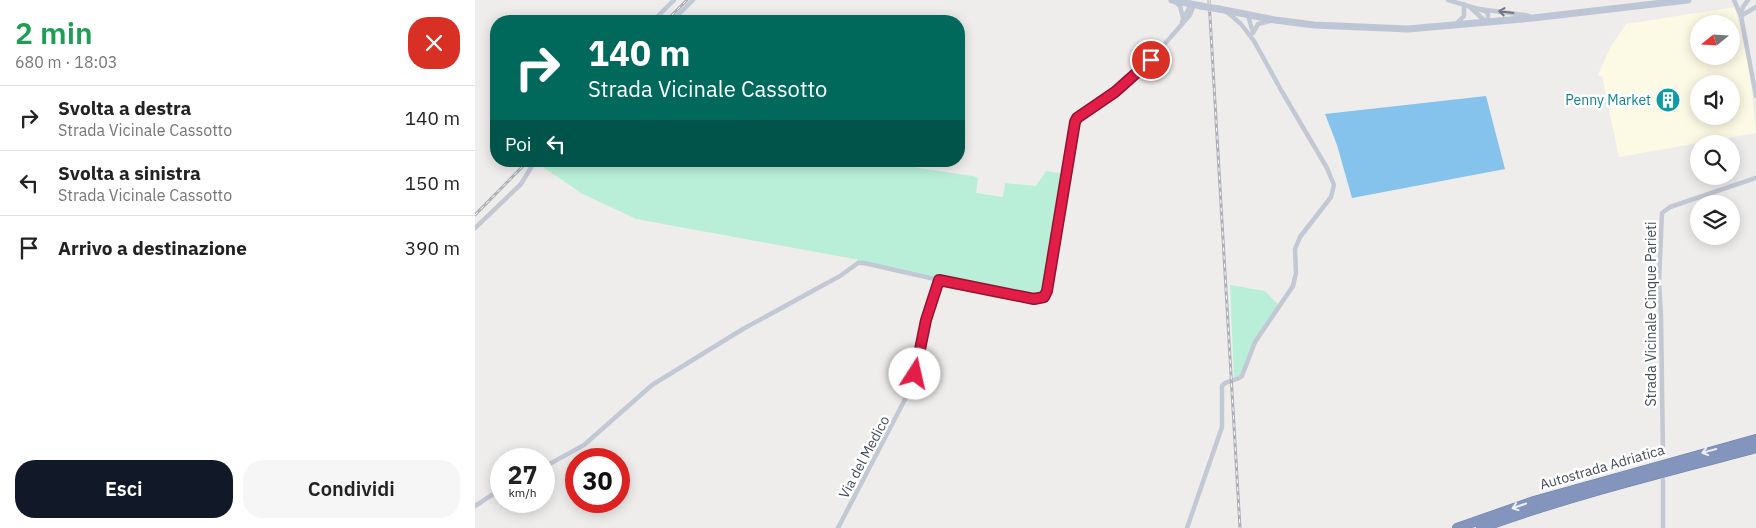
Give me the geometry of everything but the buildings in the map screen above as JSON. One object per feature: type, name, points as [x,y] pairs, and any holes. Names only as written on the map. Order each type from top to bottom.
[{"type":"highway","name":"Autostrada Adriatica","points":[[1481,528],[1495,519],[1534,501],[1756,439]]},
{"type":"highway","name":"Autostrada Adriatica","points":[[1458,528],[1756,448]]},
{"type":"main road","points":[[1173,0],[1279,20],[1338,27],[1397,29],[1533,18],[1688,0]]},
{"type":"street","points":[[659,15],[674,0]]},
{"type":"street","points":[[679,15],[693,0]]},
{"type":"street","points":[[1173,0],[1181,9],[1183,20]]},
{"type":"street","points":[[1448,0],[1465,4],[1488,14],[1487,22]]},
{"type":"street","points":[[1734,0],[1741,16],[1756,96]]},
{"type":"street","points":[[1741,16],[1743,7],[1748,0]]},
{"type":"street","points":[[1465,4],[1487,22]]},
{"type":"street","points":[[1455,25],[1465,16],[1465,4]]},
{"type":"street","points":[[1180,25],[1189,8],[1197,5]]},
{"type":"street","points":[[555,461],[584,445],[652,385],[743,329],[789,305],[861,262],[1034,299],[1044,297],[1047,291],[1077,118],[1115,92],[1142,70],[1197,5]]},
{"type":"street","points":[[1741,16],[1756,7]]},
{"type":"street","points":[[1479,9],[1525,15],[1533,18]]},
{"type":"street","points":[[1222,10],[1250,32]]},
{"type":"street","points":[[1187,528],[1222,427],[1222,386],[1225,382],[1239,379],[1242,376],[1255,342],[1291,291],[1296,278],[1295,254],[1297,242],[1331,197],[1334,185],[1327,168],[1254,41],[1250,32],[1248,15]]},
{"type":"street","points":[[1250,32],[1258,24],[1279,20]]},
{"type":"street","points":[[475,228],[521,184],[531,167]]},
{"type":"street","name":"Strada Vicinale Cinque Parieti","points":[[1663,456],[1659,280],[1662,213],[1670,207],[1756,178]]},
{"type":"street","name":"Via del Medico","points":[[838,528],[913,384],[926,320],[939,280]]},
{"type":"street","points":[[1663,480],[1663,528]]},
{"type":"street","points":[[475,506],[490,496]]},
{"type":"shaded area","points":[[1735,7],[1737,15],[1690,15],[1690,65],[1740,65],[1740,29],[1750,72],[1756,133],[1740,136],[1690,135],[1690,145],[1619,157],[1602,76],[1598,75],[1611,46],[1626,24]]},
{"type":"green space","points":[[543,167],[912,167],[973,176],[978,178],[976,193],[1003,197],[1005,183],[1036,186],[1046,171],[1064,174],[1046,292],[1037,298],[876,265],[857,264],[857,259],[636,219],[581,193]]},
{"type":"green space","points":[[1230,285],[1265,291],[1279,305],[1266,324],[1241,376],[1234,380]]},
{"type":"water","points":[[1486,96],[1505,169],[1352,198],[1337,145],[1325,114]]},
{"type":"railway","points":[[672,15],[687,0]]},
{"type":"railway","points":[[1209,0],[1240,528]]},
{"type":"railway","points":[[475,215],[522,167]]},
{"type":"place","name":"Penny Market","points":[[1668,100]]},
{"type":"route","points":[[915,374],[922,335],[939,280],[1034,299],[1044,297],[1047,291],[1075,122],[1077,118],[1115,92],[1142,70],[1151,60]]}]
